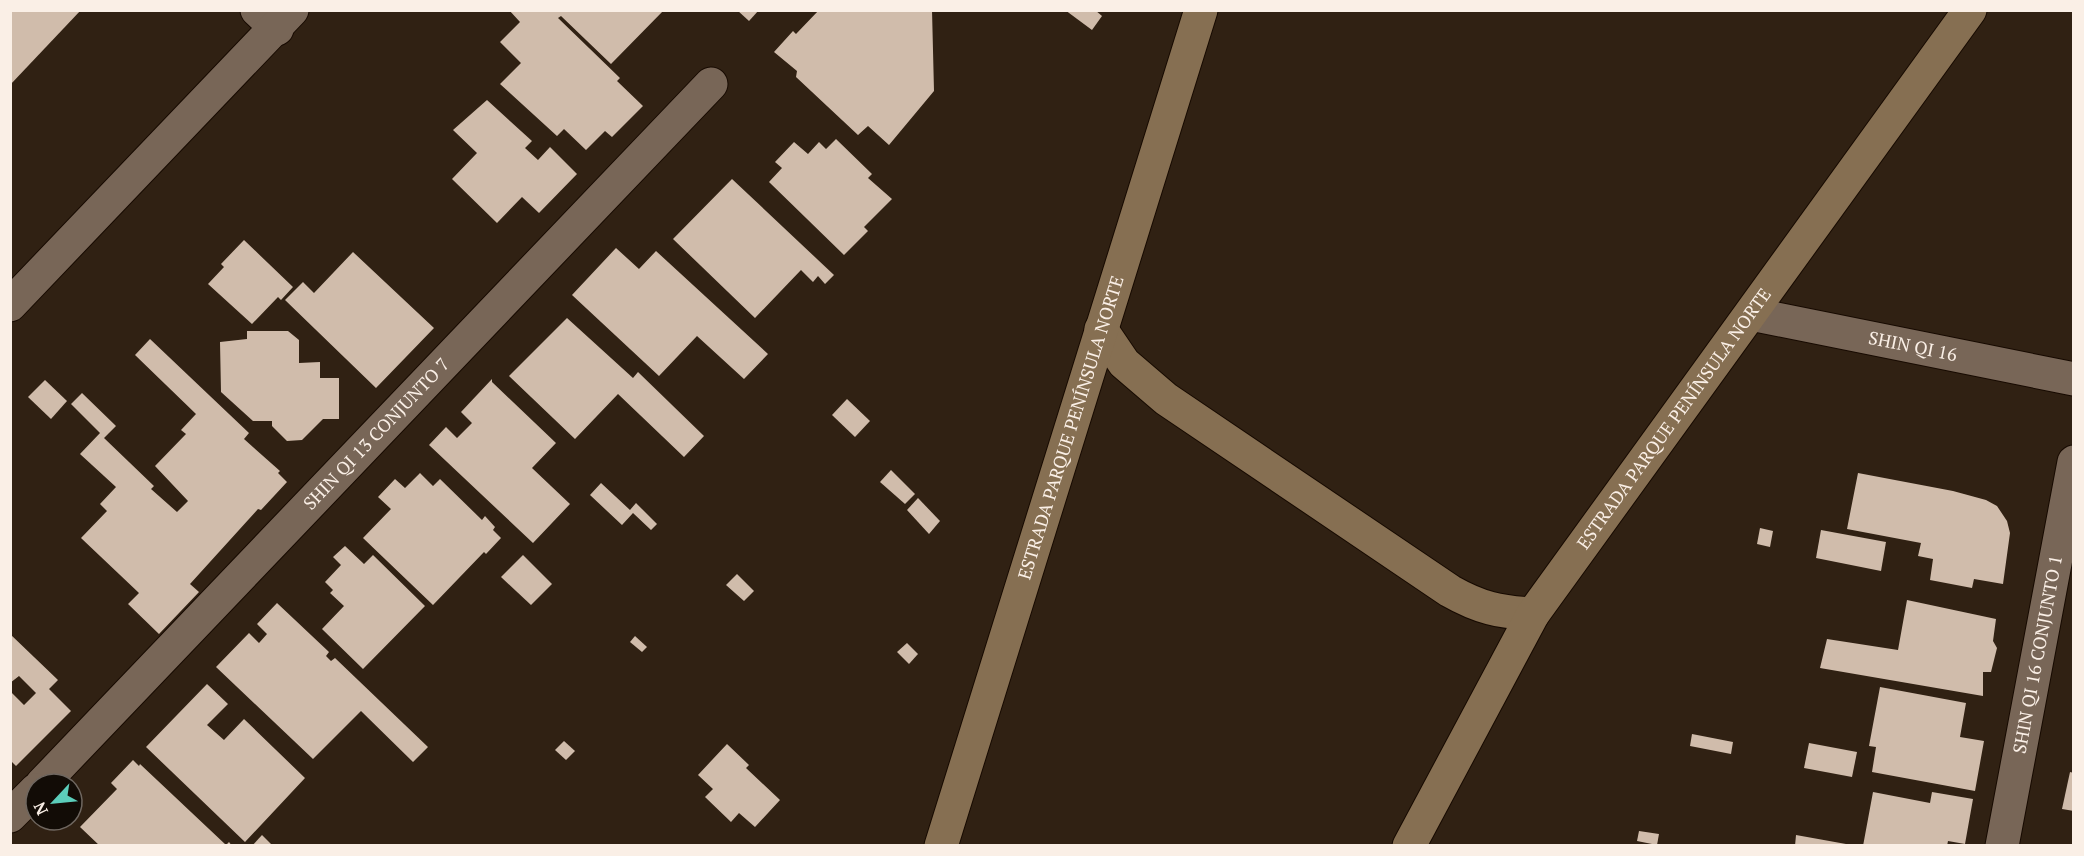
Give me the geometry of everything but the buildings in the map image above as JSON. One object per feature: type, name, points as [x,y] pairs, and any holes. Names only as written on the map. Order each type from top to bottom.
[{"type":"main road","name":"ESTRADA PARQUE PENÍNSULA NORTE","points":[[941,846],[1201,10]]},
{"type":"main road","name":"ESTRADA PARQUE PENÍNSULA NORTE","points":[[1409,846],[1533,614],[1970,10]]},
{"type":"main road","points":[[1101,329],[1124,363],[1166,399],[1450,591],[1475,605],[1504,612],[1533,614]]},
{"type":"street","points":[[10,305],[275,17]]},
{"type":"street","name":"SHIN QI 13 CONJUNTO 7","points":[[53,772],[711,84]]},
{"type":"street","name":"SHIN QI 16","points":[[1751,314],[2073,379]]},
{"type":"street","name":"SHIN QI 16 CONJUNTO 1","points":[[2002,846],[2073,462]]},
{"type":"street","points":[[10,816],[24,802]]}]
